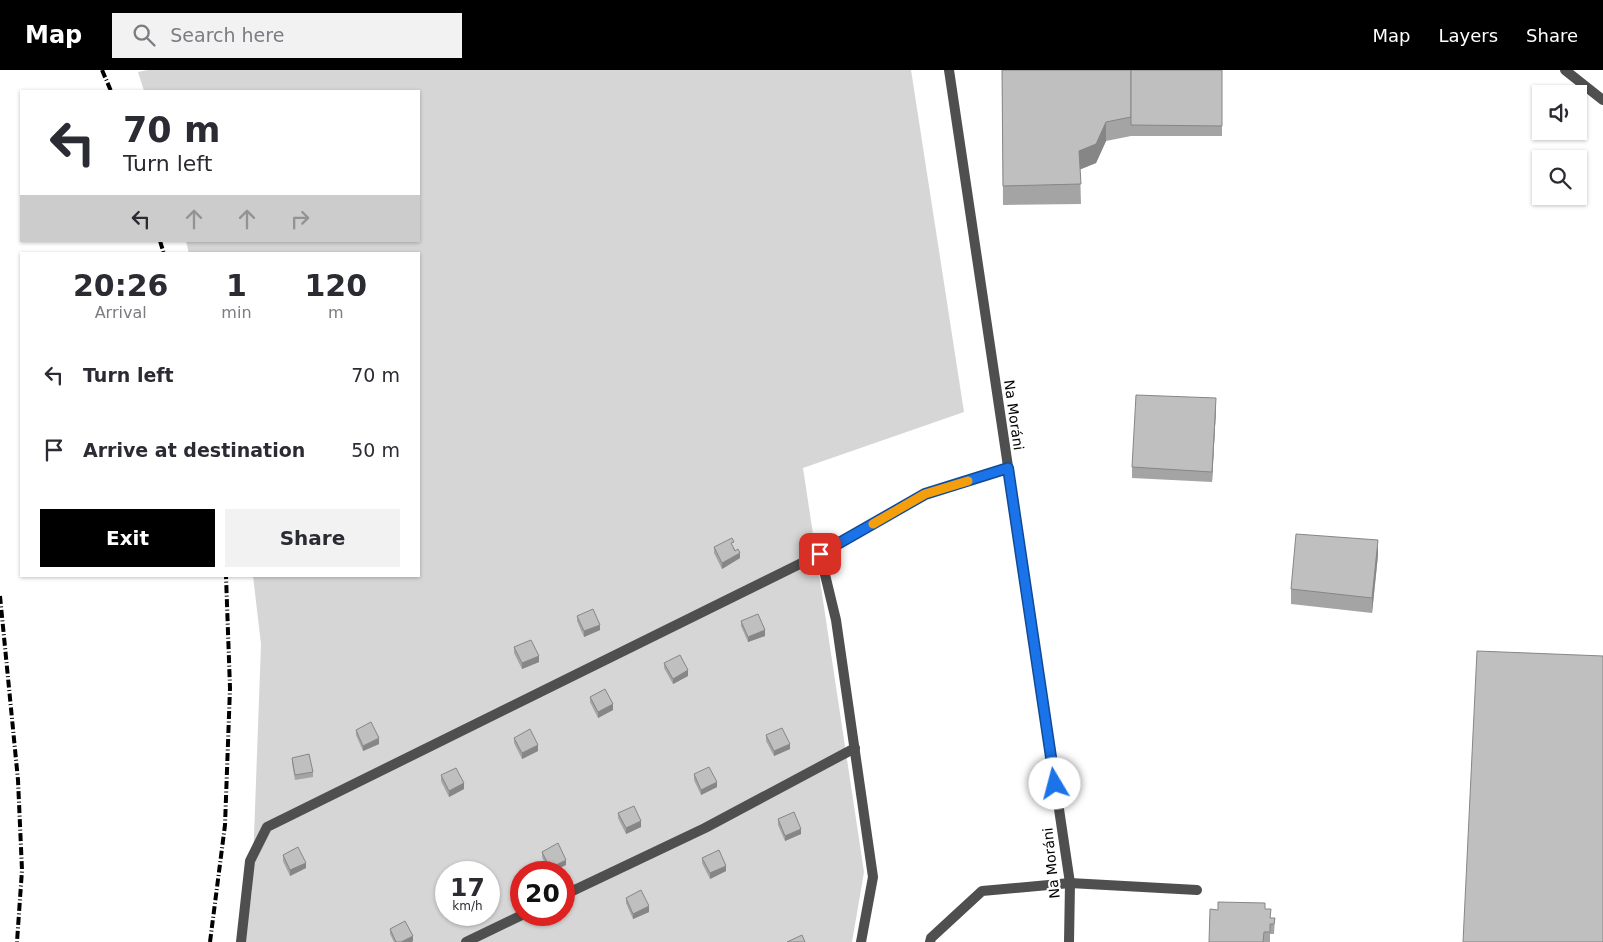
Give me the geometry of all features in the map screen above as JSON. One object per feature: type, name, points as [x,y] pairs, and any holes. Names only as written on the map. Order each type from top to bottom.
[{"type":"lane","name":"Na Moráni","points":[[949,70],[1070,883],[1069,942]]},
{"type":"lane","points":[[1565,70],[1603,100]]},
{"type":"lane","points":[[241,942],[250,861],[267,827],[820,554],[925,494],[1008,468]]},
{"type":"lane","points":[[820,554],[836,620],[873,878],[862,942]]},
{"type":"lane","points":[[575,890],[704,828],[855,748]]},
{"type":"lane","points":[[930,942],[930,938],[982,891],[1070,883],[1197,890]]},
{"type":"lane","points":[[466,942],[510,921]]},
{"type":"shaded area","points":[[148,70],[911,70],[964,412],[803,468],[864,872],[852,942],[244,942],[252,891],[261,644],[253,577],[420,577],[420,252],[189,252],[186,242],[420,242],[420,90],[144,90],[138,72]]},
{"type":"building","points":[[1002,70],[1131,70],[1131,117],[1106,122],[1096,144],[1079,151],[1081,184],[1003,186]]},
{"type":"building","points":[[1131,70],[1222,70],[1222,126],[1131,125]]},
{"type":"building","points":[[1136,395],[1216,398],[1212,472],[1132,467]]},
{"type":"building","points":[[1296,534],[1378,540],[1372,598],[1291,589]]},
{"type":"building","points":[[732,538],[734,542],[731,543],[735,551],[738,549],[740,553],[722,563],[714,547]]},
{"type":"building","points":[[593,609],[600,625],[584,631],[577,616]]},
{"type":"building","points":[[758,614],[765,630],[748,637],[741,621]]},
{"type":"building","points":[[531,640],[539,656],[522,663],[514,647]]},
{"type":"building","points":[[1477,651],[1603,656],[1603,942],[1463,942]]},
{"type":"building","points":[[680,655],[688,670],[673,679],[664,663]]},
{"type":"building","points":[[605,689],[613,704],[598,712],[590,697]]},
{"type":"building","points":[[371,722],[379,738],[363,746],[356,730]]},
{"type":"building","points":[[782,728],[790,744],[774,751],[766,735]]},
{"type":"building","points":[[530,729],[538,745],[522,753],[514,738]]},
{"type":"building","points":[[309,754],[313,772],[295,775],[292,758]]},
{"type":"building","points":[[709,767],[717,782],[701,790],[694,774]]},
{"type":"building","points":[[456,768],[464,783],[449,791],[441,775]]},
{"type":"building","points":[[634,806],[641,821],[626,828],[618,813]]},
{"type":"building","points":[[794,812],[801,829],[785,836],[778,819]]},
{"type":"building","points":[[558,843],[566,860],[546,861],[542,852]]},
{"type":"building","points":[[298,847],[306,863],[290,870],[283,855]]},
{"type":"building","points":[[719,850],[726,866],[710,873],[702,858]]},
{"type":"building","points":[[641,890],[649,906],[633,914],[626,898]]},
{"type":"building","points":[[1218,902],[1265,903],[1265,909],[1271,909],[1270,918],[1275,918],[1274,924],[1270,924],[1270,932],[1264,932],[1263,942],[1209,942],[1210,909],[1218,910]]},
{"type":"building","points":[[405,921],[413,936],[401,942],[396,942],[390,929]]},
{"type":"building","points":[[802,935],[805,942],[787,942]]},
{"type":"railway","points":[[102,70],[111,90]]},
{"type":"railway","points":[[160,242],[163,252]]},
{"type":"railway","points":[[210,942],[225,825],[230,688],[226,577]]},
{"type":"railway","points":[[0,596],[18,780],[22,870],[17,942]]},
{"type":"slow traffic","points":[[873,524],[925,494],[968,481]]},
{"type":"route","points":[[820,554],[925,494],[1008,468],[1055,784]]}]
